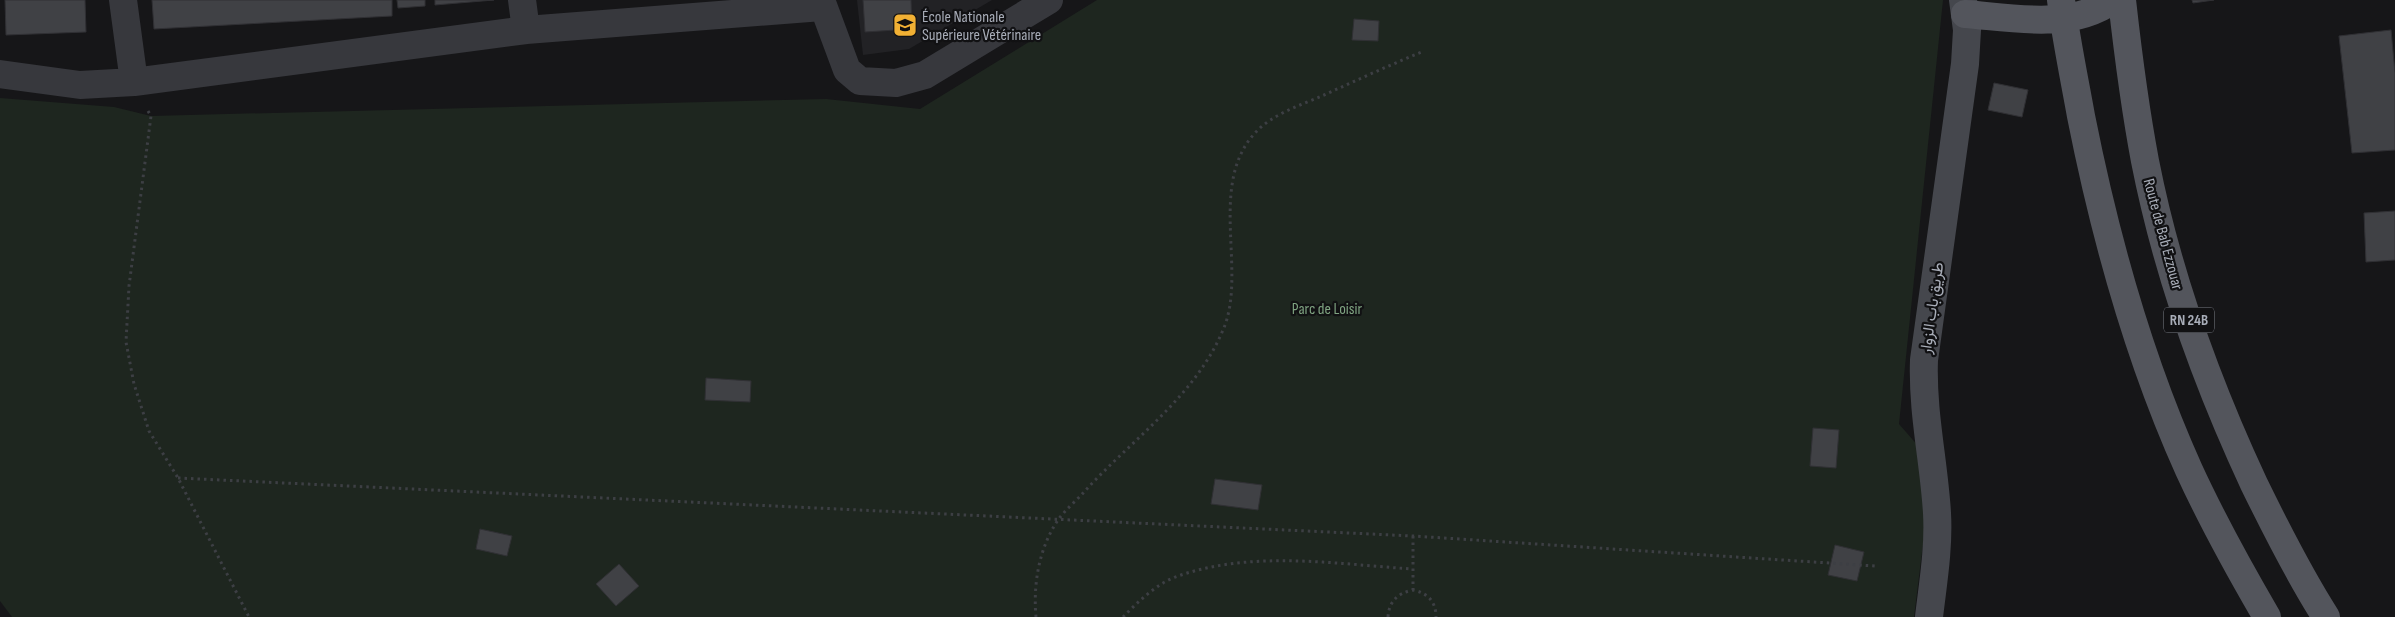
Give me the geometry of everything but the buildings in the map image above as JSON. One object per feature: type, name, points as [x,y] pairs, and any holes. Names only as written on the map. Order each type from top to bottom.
[{"type":"main road","points":[[1964,7],[2046,20],[2062,9],[2093,11],[2113,0]]},
{"type":"main road","name":"Route de Bab Ezzouar","points":[[2122,0],[2129,68],[2145,162],[2168,255],[2197,347],[2232,436],[2264,505],[2326,617]]},
{"type":"main road","points":[[2062,9],[2096,195],[2122,288],[2152,380],[2189,470],[2232,556],[2267,617]]},
{"type":"street","points":[[123,0],[134,82]]},
{"type":"street","points":[[522,0],[526,30]]},
{"type":"street","points":[[0,74],[80,85],[134,82],[526,30],[821,4],[847,70],[860,81],[896,83],[925,75],[1049,0]]},
{"type":"street","name":"طريق باب الزوار","points":[[1929,617],[1937,514],[1923,394],[1924,360],[1964,64],[1964,7]]},
{"type":"path","points":[[1036,617],[1034,600],[1040,557],[1058,520],[1096,478],[1173,405],[1203,367],[1224,329],[1231,291],[1231,191],[1239,159],[1255,133],[1284,113],[1424,51]]},
{"type":"path","points":[[134,82],[151,116],[129,286],[126,342],[134,384],[148,431],[178,478],[249,617]]},
{"type":"path","points":[[178,478],[1413,536],[1875,566]]},
{"type":"path","points":[[1413,536],[1413,590]]},
{"type":"path","points":[[1123,617],[1140,600],[1176,576],[1238,562],[1291,561],[1412,569]]},
{"type":"path","points":[[1388,617],[1392,602],[1398,596],[1413,590],[1429,597],[1435,607],[1436,617]]},
{"type":"shaded area","name":"École Nationale Supérieure Vétérinaire","points":[[857,0],[992,0],[909,49],[863,55]]},
{"type":"green space","name":"Parc de Loisir","points":[[1097,0],[1943,0],[1899,424],[1933,463],[1914,617],[12,617],[0,601],[0,98],[114,107],[151,116],[826,99],[920,109]]},
{"type":"place","name":"École Nationale Supérieure Vétérinaire","points":[[905,25]]}]
